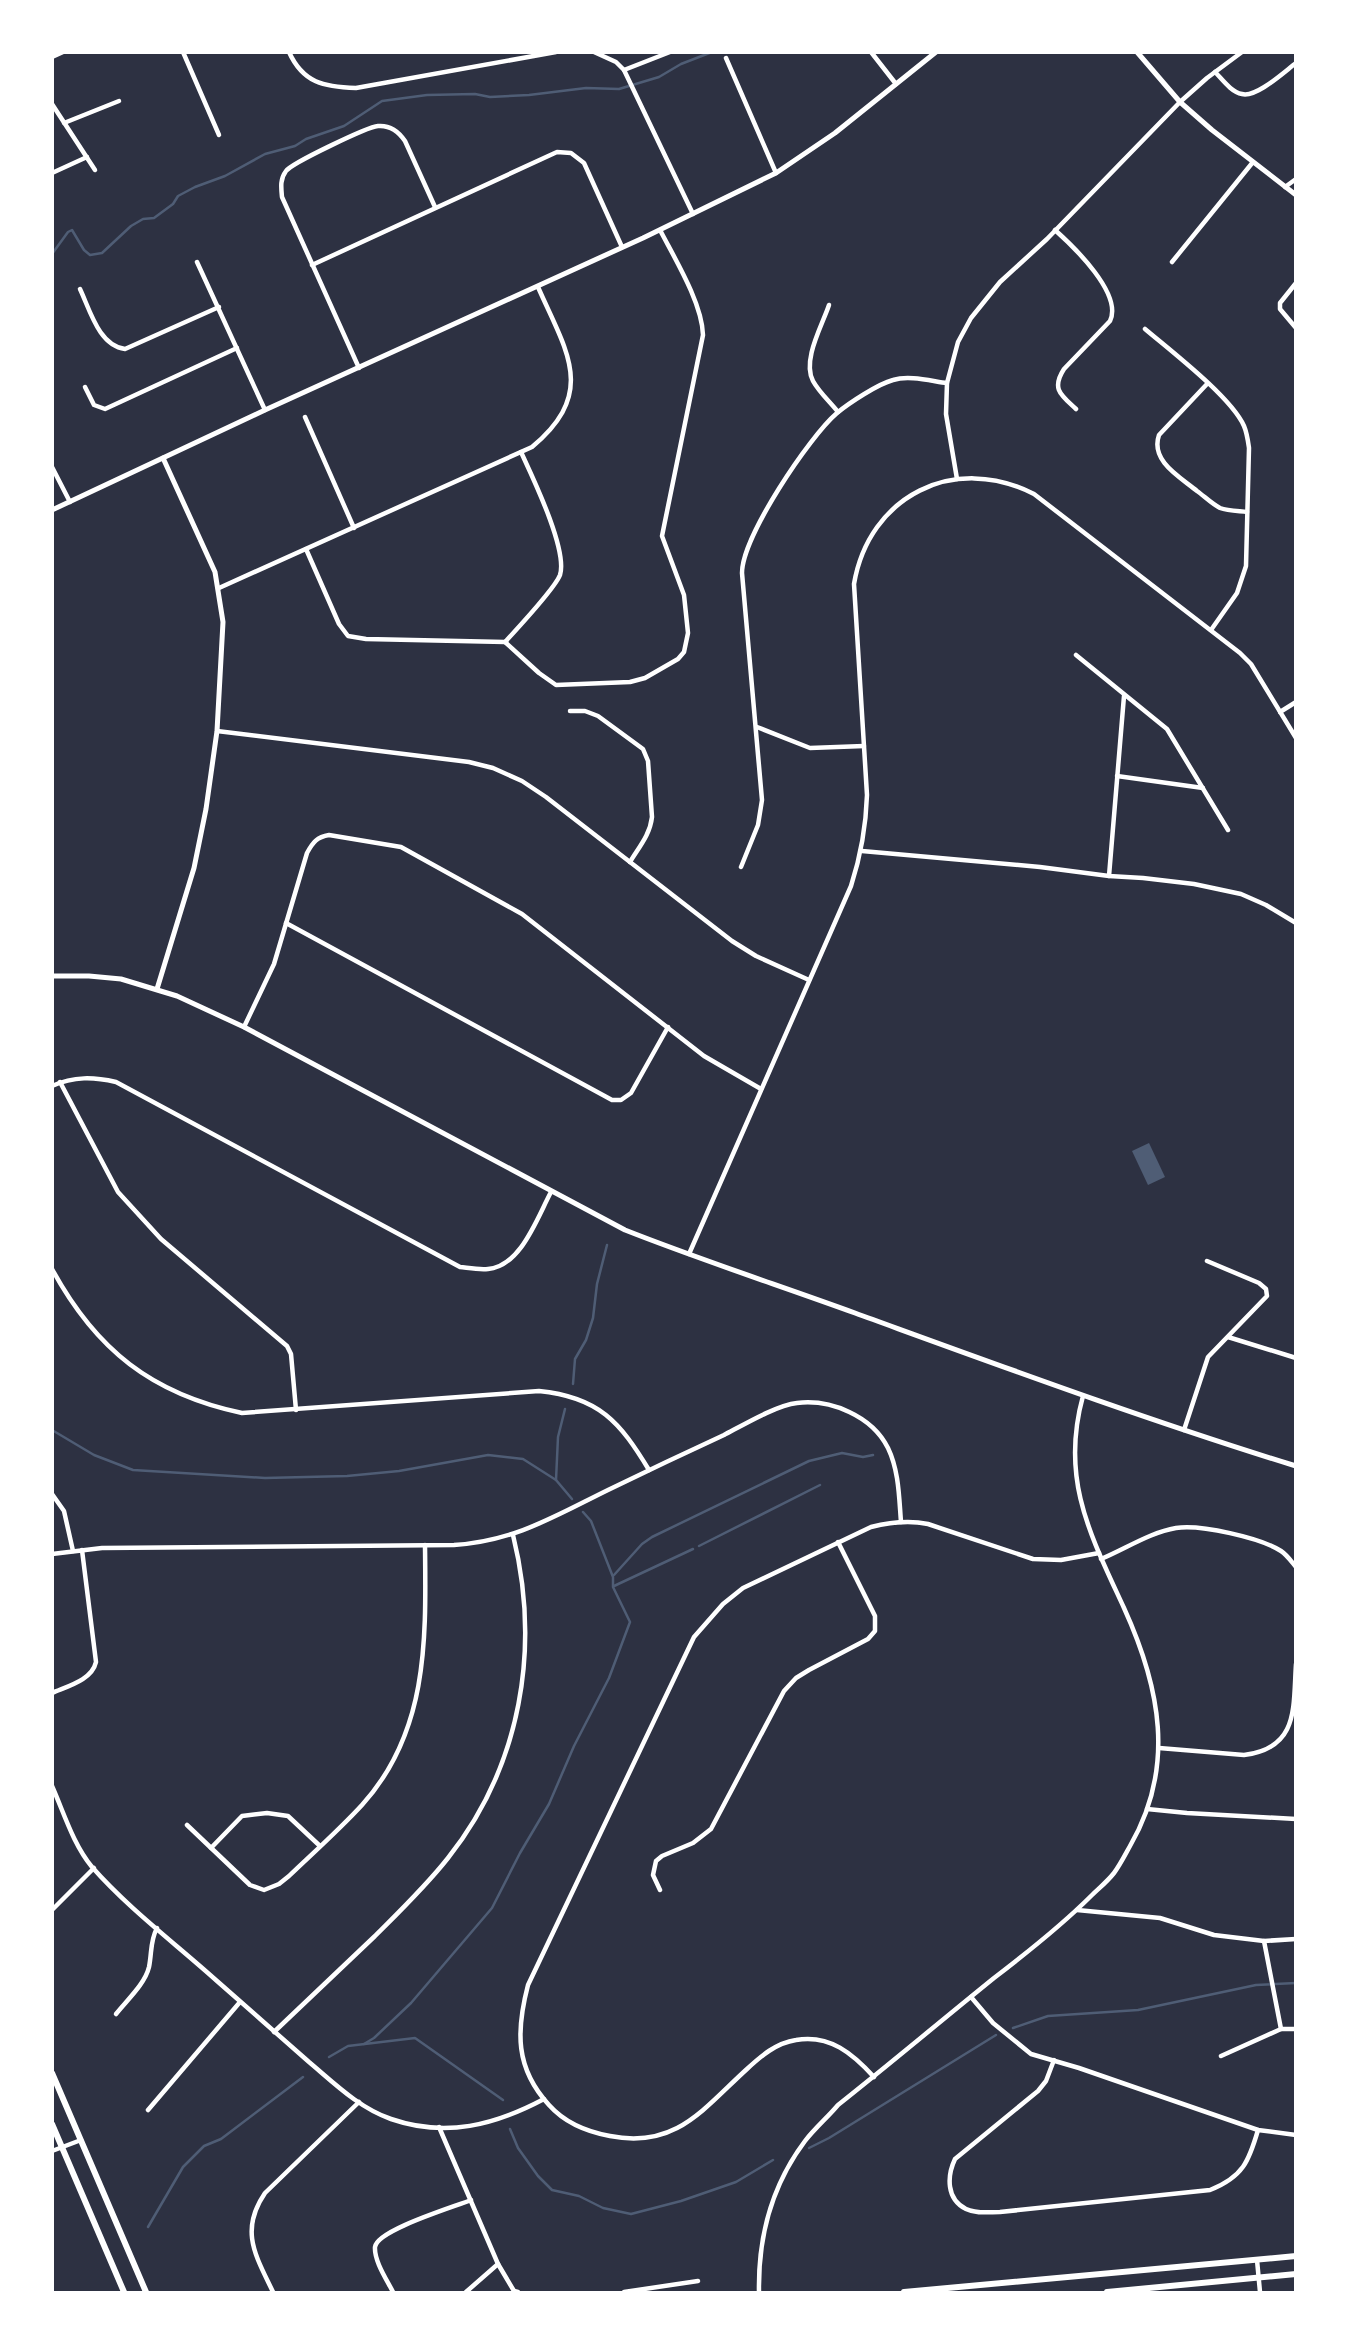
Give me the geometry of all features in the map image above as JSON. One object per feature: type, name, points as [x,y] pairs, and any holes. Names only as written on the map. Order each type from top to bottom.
[{"type":"main road","points":[[52,2073],[146,2292]]},
{"type":"main road","points":[[52,2124],[124,2292]]},
{"type":"main road","points":[[904,2292],[1296,2256]]},
{"type":"main road","points":[[1108,2292],[1296,2274]]},
{"type":"street","points":[[52,57],[63,52]]},
{"type":"street","points":[[183,52],[219,135]]},
{"type":"street","points":[[289,52],[300,72],[313,81],[334,88],[356,88],[556,52]]},
{"type":"street","points":[[594,52],[616,62],[624,70],[694,214]]},
{"type":"street","points":[[624,70],[670,52]]},
{"type":"street","points":[[872,52],[896,84]]},
{"type":"street","points":[[52,510],[660,230],[776,173],[835,133],[936,52]]},
{"type":"street","points":[[1137,52],[1180,102],[1296,195]]},
{"type":"street","points":[[957,479],[946,414],[947,383],[953,356],[971,318],[1000,282],[1055,230],[1180,102],[1242,52]]},
{"type":"street","points":[[726,58],[776,173]]},
{"type":"street","points":[[1215,72],[1235,91],[1251,95],[1296,63]]},
{"type":"street","points":[[64,123],[119,101]]},
{"type":"street","points":[[52,104],[95,170]]},
{"type":"street","points":[[359,368],[282,197],[281,180],[292,165],[313,154],[373,127],[388,127],[400,133],[405,141],[435,207]]},
{"type":"street","points":[[312,265],[557,152],[571,153],[584,163],[622,247]]},
{"type":"street","points":[[52,173],[87,157]]},
{"type":"street","points":[[1172,262],[1253,162]]},
{"type":"street","points":[[1285,187],[1296,179]]},
{"type":"street","points":[[306,549],[339,624],[348,636],[366,639],[505,642],[556,685],[630,682],[645,678],[678,659],[684,652],[688,633],[684,595],[662,536],[703,325],[698,308],[660,230]]},
{"type":"street","points":[[1055,230],[1089,263],[1109,299],[1113,312],[1110,321],[1058,378],[1057,386],[1061,395],[1076,409]]},
{"type":"street","points":[[197,262],[265,410]]},
{"type":"street","points":[[1296,283],[1280,303],[1280,309],[1296,328]]},
{"type":"street","points":[[219,588],[532,447],[558,421],[566,408],[572,380],[566,352],[537,287]]},
{"type":"street","points":[[80,289],[103,336],[111,345],[125,349],[219,307]]},
{"type":"street","points":[[829,305],[809,371],[814,384],[838,412]]},
{"type":"street","points":[[1145,329],[1207,384],[1236,414],[1247,435],[1248,551],[1244,578],[1237,593],[1211,630]]},
{"type":"street","points":[[85,387],[94,405],[105,410],[237,348]]},
{"type":"street","points":[[741,867],[761,811],[742,564],[745,553],[802,454],[838,412],[893,380],[947,383]]},
{"type":"street","points":[[1207,384],[1158,435],[1158,453],[1172,471],[1217,506],[1247,512]]},
{"type":"street","points":[[305,417],[354,528]]},
{"type":"street","points":[[505,642],[557,580],[561,567],[551,522],[521,452]]},
{"type":"street","points":[[157,989],[194,868],[206,809],[217,731],[223,622],[219,588],[202,540],[163,457]]},
{"type":"street","points":[[52,467],[69,502]]},
{"type":"street","points":[[688,1255],[851,886],[862,851],[867,794],[853,596],[860,559],[871,536],[895,506],[928,487],[957,479],[995,480],[1034,494],[1251,664],[1296,738]]},
{"type":"street","points":[[1076,655],[1167,729],[1228,830]]},
{"type":"street","points":[[1109,876],[1124,696]]},
{"type":"street","points":[[1280,712],[1296,702]]},
{"type":"street","points":[[570,711],[585,711],[598,716],[638,744],[646,754],[651,826],[630,862]]},
{"type":"street","points":[[756,727],[810,748],[864,746]]},
{"type":"street","points":[[217,731],[440,757],[493,768],[522,781],[546,797],[732,941],[756,956],[809,980]]},
{"type":"street","points":[[1117,776],[1204,788]]},
{"type":"street","points":[[244,1027],[274,964],[307,853],[319,837],[329,835],[388,843],[415,854],[522,914],[704,1056],[761,1090]]},
{"type":"street","points":[[862,851],[1181,883],[1241,894],[1296,923]]},
{"type":"street","points":[[286,923],[612,1100],[621,1100],[631,1093],[668,1027]]},
{"type":"street","points":[[52,976],[121,979],[157,989],[244,1027],[551,1192],[625,1230],[688,1255],[1083,1396],[1296,1466]]},
{"type":"street","points":[[52,1086],[78,1078],[116,1082],[460,1267],[488,1269],[508,1263],[519,1252],[551,1192]]},
{"type":"street","points":[[60,1082],[118,1192],[161,1238],[286,1346],[291,1354],[296,1410]]},
{"type":"street","points":[[1184,1430],[1204,1363],[1265,1300],[1267,1292],[1259,1283],[1208,1261]]},
{"type":"street","points":[[52,1269],[86,1323],[135,1370],[159,1384],[214,1407],[242,1413],[550,1392],[573,1396],[608,1416],[623,1430],[649,1470]]},
{"type":"street","points":[[1228,1337],[1296,1358]]},
{"type":"street","points":[[759,2292],[765,2229],[779,2182],[806,2140],[838,2105],[1077,1910],[1114,1873],[1136,1835],[1147,1809],[1154,1786],[1159,1748],[1154,1693],[1133,1629],[1098,1553],[1083,1511],[1074,1467],[1076,1425],[1083,1396]]},
{"type":"street","points":[[52,1555],[82,1550],[472,1544],[513,1535],[795,1403],[834,1406],[858,1416],[877,1433],[887,1447],[898,1483],[901,1522]]},
{"type":"street","points":[[52,1494],[64,1511],[73,1551]]},
{"type":"street","points":[[874,2077],[855,2056],[841,2047],[821,2040],[797,2039],[775,2046],[759,2058],[694,2118],[673,2132],[654,2137],[625,2139],[577,2126],[562,2117],[544,2099],[525,2065],[520,2037],[520,2016],[528,1985],[694,1637],[723,1604],[743,1588],[838,1542],[871,1527],[901,1522],[928,1524],[1033,1559],[1061,1560],[1098,1553]]},
{"type":"street","points":[[1101,1559],[1163,1532],[1189,1527],[1217,1531],[1265,1544],[1283,1553],[1296,1567]]},
{"type":"street","points":[[274,2032],[435,1875],[462,1840],[495,1783],[517,1718],[526,1650],[525,1603],[513,1535]]},
{"type":"street","points":[[660,1890],[653,1875],[656,1860],[701,1838],[715,1823],[785,1691],[796,1678],[868,1639],[875,1631],[875,1616],[838,1542]]},
{"type":"street","points":[[187,1825],[250,1885],[264,1890],[289,1876],[363,1804],[386,1772],[404,1738],[415,1706],[426,1630],[425,1545]]},
{"type":"street","points":[[52,1693],[85,1678],[95,1668],[82,1550]]},
{"type":"street","points":[[1159,1748],[1244,1755],[1257,1754],[1278,1744],[1290,1726],[1296,1664]]},
{"type":"street","points":[[52,1786],[74,1839],[94,1868],[274,2032],[368,2109],[418,2126],[479,2125],[513,2115],[544,2099]]},
{"type":"street","points":[[1147,1809],[1187,1814],[1296,1819]]},
{"type":"street","points":[[211,1848],[242,1816],[267,1813],[288,1816],[320,1846]]},
{"type":"street","points":[[52,1910],[94,1868]]},
{"type":"street","points":[[1077,1910],[1160,1918],[1214,1935],[1264,1941],[1296,1939]]},
{"type":"street","points":[[116,2014],[146,1977],[150,1965],[150,1945],[157,1928]]},
{"type":"street","points":[[1264,1941],[1281,2029]]},
{"type":"street","points":[[971,1997],[993,2023],[1031,2054],[1258,2130],[1296,2135]]},
{"type":"street","points":[[148,2110],[240,2002]]},
{"type":"street","points":[[1221,2056],[1281,2029],[1296,2029]]},
{"type":"street","points":[[1054,2060],[1046,2081],[1038,2091],[955,2159],[949,2170],[949,2183],[952,2194],[966,2209],[1000,2212],[1210,2190],[1224,2185],[1238,2174],[1251,2154],[1258,2130]]},
{"type":"street","points":[[273,2292],[251,2240],[252,2224],[259,2202],[265,2193],[359,2102]]},
{"type":"street","points":[[439,2127],[498,2264],[514,2291],[518,2292]]},
{"type":"street","points":[[52,2151],[81,2140]]},
{"type":"street","points":[[393,2292],[377,2258],[375,2247],[378,2240],[390,2231],[471,2200]]},
{"type":"street","points":[[1257,2260],[1260,2292]]},
{"type":"street","points":[[466,2292],[498,2264]]},
{"type":"street","points":[[624,2292],[698,2281]]},
{"type":"water","points":[[1149,1143],[1165,1177],[1148,1185],[1132,1151]]},
{"type":"waterway","points":[[52,254],[72,230],[90,255],[102,253],[131,226],[143,219],[154,218],[173,204],[178,196],[225,176],[265,154],[295,146],[306,139],[344,126],[382,101],[427,95],[475,94],[490,97],[586,88],[619,89],[659,77],[681,64],[712,52]]},
{"type":"waterway","points":[[573,1384],[575,1359],[586,1340],[593,1318],[597,1284],[607,1245]]},
{"type":"waterway","points":[[565,1409],[558,1437],[556,1480],[572,1499]]},
{"type":"waterway","points":[[52,1430],[94,1455],[133,1470],[265,1478],[347,1476],[399,1471],[488,1455],[523,1459],[556,1480]]},
{"type":"waterway","points":[[614,1575],[642,1544],[652,1537],[809,1461],[842,1453],[863,1457],[873,1455]]},
{"type":"waterway","points":[[699,1546],[820,1485]]},
{"type":"waterway","points":[[364,2044],[411,2003],[492,1908],[549,1804],[574,1746],[609,1678],[630,1622],[613,1587],[613,1577],[591,1521],[583,1512]]},
{"type":"waterway","points":[[614,1586],[693,1549]]},
{"type":"waterway","points":[[1013,2028],[1048,2016],[1138,2010],[1256,1985],[1296,1983]]},
{"type":"waterway","points":[[809,2148],[996,2035]]},
{"type":"waterway","points":[[329,2057],[348,2046],[415,2038],[503,2100]]},
{"type":"waterway","points":[[148,2227],[183,2167],[204,2146],[221,2139],[303,2077]]},
{"type":"waterway","points":[[510,2129],[518,2148],[552,2190],[579,2196],[603,2208],[631,2214],[681,2201],[736,2182],[773,2160]]}]
